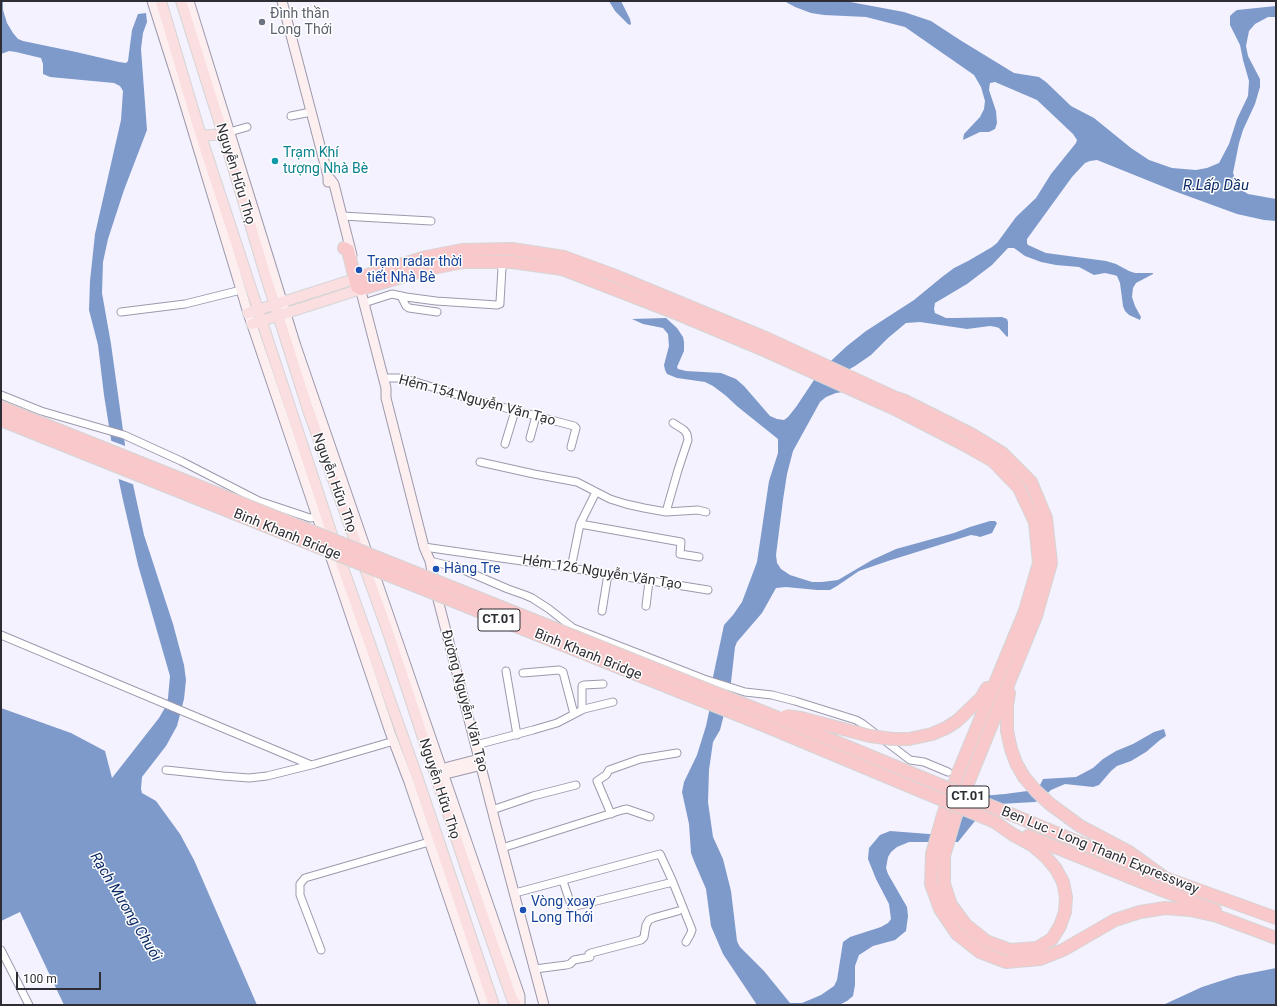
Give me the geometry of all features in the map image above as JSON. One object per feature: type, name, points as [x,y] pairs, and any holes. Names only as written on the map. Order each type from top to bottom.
[{"type":"highway","points":[[344,248],[348,250],[356,283]]},
{"type":"highway","points":[[356,283],[426,257],[462,250],[512,249],[564,257],[613,275],[816,360],[895,403],[993,461],[1019,488],[1035,522],[1039,563],[1025,612],[958,773],[943,815],[932,854],[931,884],[940,909],[957,934],[980,952],[1006,962],[1040,959],[1076,943],[1116,920],[1140,912],[1165,908],[1190,910],[1216,916],[1276,938]]},
{"type":"highway","points":[[356,283],[463,262],[512,262],[562,269],[678,314],[807,370],[895,403],[906,401],[972,434],[1002,453],[1031,482],[1046,518],[1051,563],[1036,616],[954,818],[944,856],[944,884],[951,905],[966,925],[986,941],[1010,950],[1037,948],[1052,939],[1060,926],[1065,912],[1066,897],[1063,882],[1056,869],[1046,857],[1032,845],[1012,834],[995,822]]},
{"type":"highway","name":"Binh Khanh Bridge","points":[[1,407],[771,715]]},
{"type":"highway","name":"Binh Khanh Bridge","points":[[1,420],[756,722],[995,822]]},
{"type":"highway","points":[[1019,657],[1009,691],[1007,706],[1007,731],[1016,763],[1024,777],[1036,792],[1080,826],[1129,852],[1165,878]]},
{"type":"highway","points":[[771,715],[801,718],[870,736],[892,739],[909,739],[932,734],[946,728],[956,721],[981,698],[1003,663]]},
{"type":"highway","name":"Ben Luc - Long Thanh Expressway","points":[[771,715],[1165,878],[1276,918]]},
{"type":"highway","name":"Ben Luc - Long Thanh Expressway","points":[[995,822],[1164,891],[1276,931]]},
{"type":"main road","name":"Nguyễn Hữu Thọ","points":[[152,1],[170,43],[201,136],[241,290],[253,311]]},
{"type":"main road","name":"Nguyễn Hữu Thọ","points":[[161,1],[170,43],[253,311],[390,702],[429,842],[485,1005]]},
{"type":"main road","name":"Nguyễn Hữu Thọ","points":[[181,1],[216,98]]},
{"type":"main road","name":"Nguyễn Hữu Thọ","points":[[189,1],[226,133],[282,314],[308,410],[438,773],[520,996],[520,1005]]},
{"type":"main road","name":"Đường Nguyễn Văn Tạo","points":[[282,1],[328,176],[328,186],[344,248]]},
{"type":"main road","points":[[201,136],[226,133]]},
{"type":"main road","name":"Đường Nguyễn Văn Tạo","points":[[328,176],[334,184],[380,389],[386,398]]},
{"type":"main road","name":"Đường Nguyễn Văn Tạo","points":[[356,283],[364,303],[384,378],[386,398],[424,547],[430,561],[435,588],[544,1005]]},
{"type":"main road","points":[[253,311],[356,283]]},
{"type":"main road","points":[[257,322],[282,314],[356,283]]},
{"type":"main road","name":"Nguyễn Hữu Thọ","points":[[257,322],[318,517],[394,741],[413,781],[494,1005]]},
{"type":"main road","points":[[413,781],[438,773],[448,767],[480,762]]},
{"type":"main road","name":"Nguyễn Hữu Thọ","points":[[438,773],[467,871],[512,999],[516,1005]]},
{"type":"street","points":[[291,116],[311,112]]},
{"type":"street","points":[[226,133],[247,127]]},
{"type":"street","points":[[342,216],[431,221]]},
{"type":"street","points":[[364,303],[389,294],[497,305],[500,304],[502,268]]},
{"type":"street","points":[[121,312],[185,304],[241,290]]},
{"type":"street","points":[[401,296],[409,308],[437,312]]},
{"type":"street","name":"Hẻm 154 Nguyễn Văn Tạo","points":[[384,378],[398,378],[416,382],[515,411],[575,426],[576,428],[571,447]]},
{"type":"street","points":[[1,395],[41,411],[108,429],[124,435],[181,461],[259,501],[310,518],[318,517]]},
{"type":"street","points":[[505,444],[515,411]]},
{"type":"street","points":[[530,438],[536,416]]},
{"type":"street","points":[[666,512],[688,440],[687,434],[684,430],[673,423]]},
{"type":"street","points":[[480,462],[577,482],[610,499],[626,504],[666,512],[698,510],[706,512]]},
{"type":"street","points":[[571,568],[580,524],[596,492]]},
{"type":"street","points":[[580,524],[681,542],[680,554],[699,557]]},
{"type":"street","name":"Hẻm 126 Nguyễn Văn Tạo","points":[[424,547],[571,568],[708,590]]},
{"type":"street","points":[[430,561],[460,568],[532,598],[573,628],[704,679],[744,692],[772,695],[795,701],[856,720],[910,760],[924,762],[948,772]]},
{"type":"street","points":[[602,611],[608,574]]},
{"type":"street","points":[[646,606],[649,581]]},
{"type":"street","points":[[1,635],[311,765]]},
{"type":"street","points":[[522,674],[559,670],[563,672],[574,714]]},
{"type":"street","points":[[506,671],[516,735]]},
{"type":"street","points":[[582,710],[582,686],[604,684]]},
{"type":"street","points":[[476,745],[557,723],[582,710],[613,702]]},
{"type":"street","points":[[166,770],[249,778],[267,776],[394,741]]},
{"type":"street","points":[[611,814],[597,781],[606,775],[609,770],[640,759],[677,753]]},
{"type":"street","points":[[492,810],[533,796],[576,785]]},
{"type":"street","points":[[502,848],[627,810],[650,817]]},
{"type":"street","points":[[321,950],[300,895],[300,884],[305,878],[429,842]]},
{"type":"street","points":[[514,893],[660,854],[692,930],[686,942]]},
{"type":"street","points":[[562,881],[572,907],[673,882]]},
{"type":"street","points":[[535,969],[570,964],[574,960],[590,957],[589,954],[591,953],[641,940],[644,937],[646,925],[649,920],[678,911]]},
{"type":"street","points":[[1,950],[28,1005]]},
{"type":"water","name":"Rạch Mương Chuối","points":[[1,1],[3,1],[3,10],[7,23],[18,39],[126,63],[128,61],[132,30],[138,14],[146,13],[147,22],[143,33],[141,49],[147,130],[124,190],[108,239],[103,262],[102,293],[111,344],[126,452],[144,535],[173,624],[184,665],[186,680],[184,699],[177,726],[166,746],[142,777],[141,789],[142,793],[156,801],[180,834],[194,860],[257,1005],[64,1005],[20,912],[1,921],[1,708],[71,733],[105,751],[112,778],[159,718],[166,706],[170,676],[138,565],[123,500],[114,458],[98,345],[89,310],[90,281],[95,234],[121,120],[123,91],[120,86],[114,83],[50,77],[43,74],[43,64],[41,58],[9,51],[1,54]]},
{"type":"water","points":[[609,1],[621,1],[630,19],[630,25],[615,11]]},
{"type":"water","name":"R.Lấp Dầu","points":[[784,1],[845,1],[904,12],[931,21],[1014,73],[1039,77],[1071,106],[1094,118],[1131,148],[1149,160],[1172,168],[1196,170],[1207,168],[1219,163],[1229,144],[1237,119],[1248,96],[1249,81],[1240,45],[1230,25],[1230,16],[1237,10],[1276,6],[1276,17],[1268,17],[1255,24],[1249,31],[1246,46],[1248,56],[1260,79],[1260,87],[1255,104],[1243,130],[1233,173],[1239,188],[1248,194],[1276,199],[1276,221],[1237,214],[1174,191],[1097,160],[1085,163],[1072,177],[1027,239],[1027,243],[1028,245],[1046,253],[1106,261],[1135,273],[1153,273],[1136,283],[1133,288],[1132,297],[1141,317],[1140,320],[1129,315],[1125,311],[1120,283],[1117,276],[1105,273],[1094,275],[1079,267],[1041,262],[1025,256],[1014,248],[1008,248],[992,265],[967,284],[935,303],[934,309],[935,313],[946,318],[1002,317],[1007,319],[1008,322],[1007,337],[999,328],[990,326],[967,329],[920,322],[906,323],[871,355],[839,375],[878,383],[893,390],[857,390],[836,393],[826,397],[820,402],[793,451],[787,474],[776,555],[777,563],[781,569],[790,575],[812,582],[838,580],[872,560],[896,549],[954,533],[990,521],[995,521],[997,523],[992,533],[980,537],[971,535],[859,571],[830,590],[786,587],[776,588],[762,613],[737,642],[735,647],[730,691],[720,730],[713,742],[709,770],[708,802],[713,837],[723,859],[731,891],[737,941],[740,947],[764,971],[790,1003],[802,1003],[821,995],[834,986],[837,980],[843,942],[850,937],[881,927],[888,923],[891,919],[889,904],[876,879],[868,859],[869,848],[880,835],[890,831],[929,834],[940,833],[955,822],[981,796],[1035,790],[1043,779],[1076,777],[1093,768],[1103,759],[1116,751],[1133,744],[1154,732],[1164,729],[1166,736],[1146,752],[1131,761],[1117,766],[1099,785],[1093,787],[1065,784],[1051,790],[1040,800],[1035,802],[999,804],[986,810],[979,816],[958,842],[909,842],[897,847],[888,857],[886,868],[907,907],[908,916],[906,931],[895,940],[873,946],[859,955],[855,966],[855,985],[853,996],[839,1005],[757,1005],[723,954],[711,926],[706,889],[691,853],[689,824],[682,792],[684,782],[697,755],[706,726],[709,712],[710,691],[724,625],[742,602],[757,562],[769,481],[778,453],[778,439],[713,386],[705,382],[677,378],[667,374],[664,365],[669,346],[668,334],[663,328],[643,324],[632,319],[666,318],[677,328],[683,337],[684,351],[677,367],[678,369],[686,371],[721,373],[736,379],[770,416],[784,420],[796,407],[820,371],[847,346],[866,331],[914,300],[954,268],[997,243],[1016,217],[1036,198],[1051,174],[1077,140],[1073,134],[1037,100],[995,82],[990,83],[989,90],[996,111],[997,123],[995,129],[989,132],[980,132],[963,140],[964,134],[980,117],[984,109],[985,101],[981,87],[974,75],[905,27],[866,17],[811,13]]},
{"type":"water","points":[[1276,968],[1276,1005],[1163,1005],[1202,987],[1236,976]]},
{"type":"pier","points":[[109,440],[128,447],[135,485],[116,478]]},
{"type":"place","name":"Đình thần Long Thới","points":[[262,22]]},
{"type":"place","name":"Trạm Khí tượng Nhà Bè","points":[[275,161]]},
{"type":"place","name":"Trạm radar thời tiết Nhà Bè","points":[[359,270]]},
{"type":"place","name":"Hàng Tre","points":[[436,569]]},
{"type":"place","name":"Vòng xoay Long Thới","points":[[523,910]]}]
